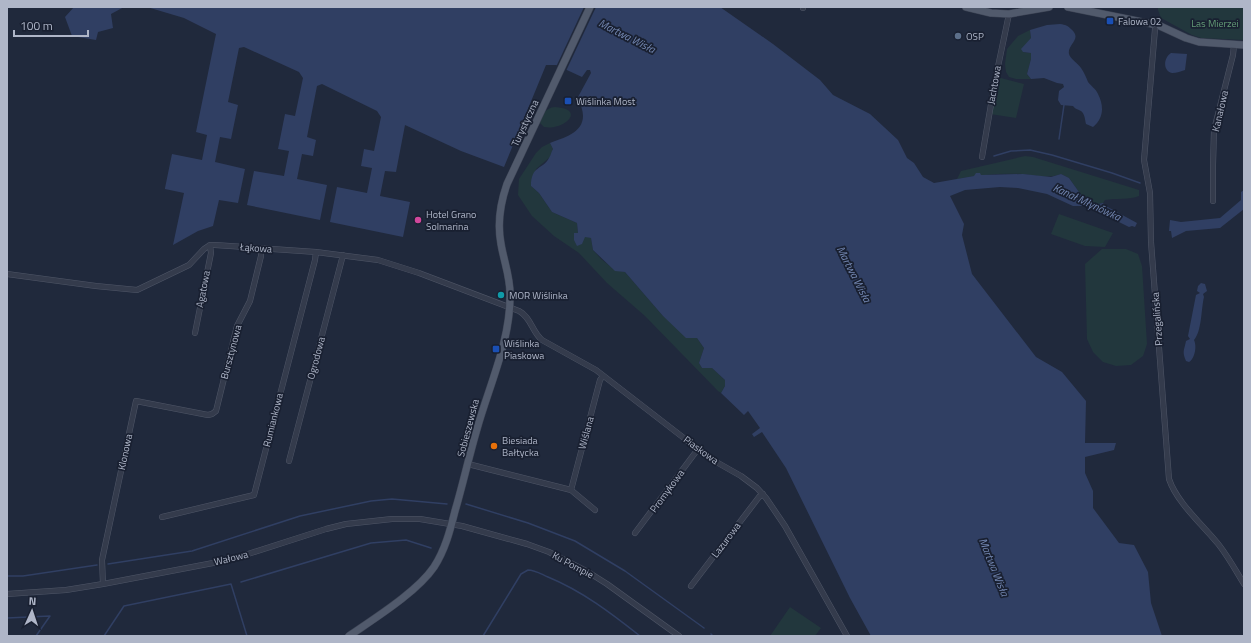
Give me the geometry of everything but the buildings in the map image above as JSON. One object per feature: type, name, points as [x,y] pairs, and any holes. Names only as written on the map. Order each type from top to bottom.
[{"type":"main road","name":"Turystyczna","points":[[507,184],[590,7]]},
{"type":"main road","points":[[966,7],[991,13],[1009,14],[1049,7]]},
{"type":"main road","points":[[1068,7],[1156,26],[1199,42],[1244,45]]},
{"type":"main road","name":"Sobieszewska","points":[[349,636],[413,589],[428,575],[442,554],[452,524],[477,431],[506,333],[510,308],[509,278],[501,244],[499,226],[501,204],[507,184]]},
{"type":"street","name":"Jachtowa","points":[[982,157],[995,81],[1009,14]]},
{"type":"street","name":"Przegalińska","points":[[1156,26],[1144,160],[1150,193],[1151,242],[1169,479],[1178,498],[1220,546],[1244,584]]},
{"type":"street","name":"Kanałowa","points":[[1213,201],[1214,130],[1233,55],[1234,45]]},
{"type":"street","name":"Łąkowa","points":[[210,245],[316,252],[378,260],[406,268],[510,308]]},
{"type":"street","points":[[7,274],[137,290],[189,264],[210,245]]},
{"type":"street","name":"Agatowa","points":[[195,333],[211,253],[210,245]]},
{"type":"street","name":"Bursztynowa","points":[[216,410],[237,326],[250,301],[261,248]]},
{"type":"street","name":"Rumiankowa","points":[[162,517],[254,496],[316,252]]},
{"type":"street","name":"Ogrodowa","points":[[288,461],[343,255]]},
{"type":"street","name":"Piaskowa","points":[[510,308],[527,317],[536,334],[542,340],[592,368],[698,449],[748,481],[763,494],[785,526],[847,636]]},
{"type":"street","name":"Wiślana","points":[[571,490],[600,380],[603,376]]},
{"type":"street","name":"Klonowa","points":[[103,584],[102,560],[136,400],[208,415],[212,414],[216,410]]},
{"type":"street","name":"Promykowa","points":[[636,533],[698,449]]},
{"type":"street","points":[[468,464],[571,490],[595,510]]},
{"type":"street","name":"Lazurowa","points":[[691,586],[759,497],[763,494]]},
{"type":"street","name":"Wałowa","points":[[7,594],[66,590],[229,559],[315,532],[346,524],[406,518],[452,524]]},
{"type":"street","name":"Ku Pompie","points":[[452,524],[527,544],[549,552],[607,584],[679,636]]},
{"type":"green space","name":"Las Mierzei","points":[[1158,7],[1244,7],[1244,40],[1201,38],[1192,35],[1161,18]]},
{"type":"green space","points":[[1030,30],[1031,38],[1023,52],[1031,53],[1027,74],[1031,79],[1016,79],[1009,77],[1006,72],[1005,64],[1007,49],[1018,36]]},
{"type":"green space","points":[[997,77],[1024,84],[1016,118],[990,114]]},
{"type":"green space","points":[[555,107],[565,109],[570,112],[571,115],[569,119],[559,126],[544,127],[540,123],[543,114],[547,110]]},
{"type":"green space","points":[[550,143],[553,149],[550,157],[536,169],[531,186],[539,193],[552,212],[577,223],[578,233],[574,233],[591,238],[593,250],[601,259],[615,270],[625,272],[663,316],[697,338],[704,348],[699,363],[702,368],[712,368],[725,380],[725,386],[721,393],[645,316],[607,283],[579,253],[554,236],[532,216],[518,195],[519,179],[536,153],[542,147]]},
{"type":"green space","points":[[1025,156],[1033,157],[1139,190],[1139,196],[1105,200],[1103,203],[1098,204],[1084,199],[1069,178],[1061,174],[1046,176],[997,174],[957,179],[961,171]]},
{"type":"green space","points":[[1059,214],[1113,233],[1105,247],[1085,246],[1051,234]]},
{"type":"green space","points":[[1102,249],[1126,249],[1138,254],[1142,266],[1147,344],[1143,356],[1131,365],[1116,366],[1103,362],[1093,352],[1087,339],[1085,264]]},
{"type":"green space","points":[[790,607],[821,628],[815,636],[770,636]]},
{"type":"water","points":[[74,7],[124,7],[111,14],[113,28],[98,32],[96,40],[72,36],[65,17]]},
{"type":"water","points":[[147,7],[720,7],[773,44],[820,80],[833,95],[870,114],[898,140],[907,158],[914,163],[923,177],[934,183],[974,176],[976,173],[980,173],[981,175],[1023,174],[1051,177],[1061,174],[1069,178],[1084,199],[1098,204],[1103,203],[1104,205],[1137,223],[1135,227],[1129,227],[1087,206],[1073,206],[1047,194],[1018,188],[1000,187],[965,190],[950,196],[964,224],[962,235],[972,274],[1036,357],[1062,372],[1086,401],[1085,443],[1116,443],[1114,450],[1085,457],[1085,473],[1093,491],[1093,508],[1119,543],[1134,545],[1148,572],[1151,603],[1162,636],[871,636],[850,598],[786,468],[762,432],[754,437],[752,434],[760,428],[748,411],[744,415],[721,393],[725,386],[725,380],[712,368],[702,368],[699,363],[704,348],[697,338],[686,338],[663,316],[625,272],[615,271],[593,250],[591,238],[585,237],[582,244],[577,246],[574,240],[574,233],[578,233],[577,223],[552,212],[539,193],[531,186],[533,174],[547,162],[550,156],[553,149],[550,143],[566,137],[580,127],[583,116],[578,97],[591,73],[590,70],[587,70],[582,77],[556,65],[546,65],[504,167],[461,151],[405,125],[396,172],[385,171],[380,196],[410,202],[403,237],[330,222],[337,187],[367,193],[372,168],[361,166],[364,149],[374,151],[381,117],[377,111],[322,84],[317,86],[307,137],[316,140],[313,156],[302,154],[297,179],[327,185],[320,220],[247,205],[254,171],[284,176],[289,151],[278,149],[285,114],[295,116],[303,78],[299,72],[244,47],[239,48],[228,102],[238,105],[231,139],[220,137],[215,162],[245,169],[238,203],[219,200],[213,226],[198,231],[173,245],[184,193],[165,188],[172,154],[202,160],[207,135],[196,132],[216,34],[184,18]]},
{"type":"water","points":[[1060,24],[1067,26],[1074,33],[1075,39],[1070,47],[1069,54],[1081,68],[1088,82],[1100,98],[1102,112],[1099,120],[1093,127],[1086,124],[1084,115],[1081,111],[1073,106],[1061,105],[1058,100],[1059,91],[1064,87],[1063,84],[1044,78],[1031,79],[1027,74],[1031,53],[1023,52],[1021,49],[1031,38],[1030,30],[1047,25]]},
{"type":"water","points":[[1171,53],[1187,54],[1185,70],[1172,73],[1167,70],[1165,64]]},
{"type":"water","points":[[1244,190],[1244,209],[1220,228],[1186,231],[1172,238],[1171,231],[1169,231],[1170,220],[1181,222],[1220,218],[1241,200],[1241,192]]},
{"type":"water","points":[[1201,283],[1205,284],[1207,291],[1203,294],[1204,297],[1200,326],[1194,340],[1195,352],[1193,358],[1189,362],[1186,361],[1184,351],[1186,341],[1190,339],[1188,336],[1196,295],[1200,293],[1197,291],[1198,286]]},
{"type":"pier","points":[[584,7],[596,7],[566,71],[556,67]]},
{"type":"waterway","points":[[1059,139],[1064,105]]},
{"type":"waterway","points":[[994,156],[1011,151],[1030,150],[1052,155],[1140,183]]},
{"type":"waterway","points":[[108,564],[192,551],[300,516],[371,501],[392,499],[447,504]]},
{"type":"waterway","points":[[466,504],[528,523],[575,541],[625,571],[704,628]]},
{"type":"waterway","points":[[241,582],[371,543],[406,540],[431,548]]},
{"type":"waterway","points":[[7,576],[23,576],[97,565]]},
{"type":"waterway","points":[[483,636],[521,574],[528,570],[536,571],[573,589],[607,611],[640,636]]},
{"type":"waterway","points":[[104,636],[124,606],[231,584],[247,636]]},
{"type":"waterway","points":[[7,618],[50,616],[36,636]]},
{"type":"place","name":"Falowa 02","points":[[1110,21]]},
{"type":"place","name":"OSP","points":[[958,36]]},
{"type":"place","name":"Wiślinka Most","points":[[568,101]]},
{"type":"place","name":"Hotel Grano Solmarina","points":[[418,220]]},
{"type":"place","name":"MOR Wiślinka","points":[[501,295]]},
{"type":"place","name":"Wiślinka Piaskowa","points":[[496,349]]},
{"type":"place","name":"Biesiada Bałtycka","points":[[494,446]]},
{"type":"water label","name":"Martwa Wisła","points":[[627,36]]},
{"type":"water label","name":"Kanał Młynówka","points":[[1087,202]]},
{"type":"water label","name":"Martwa Wisła","points":[[854,274]]},
{"type":"water label","name":"Martwa Wisła","points":[[994,567]]}]
